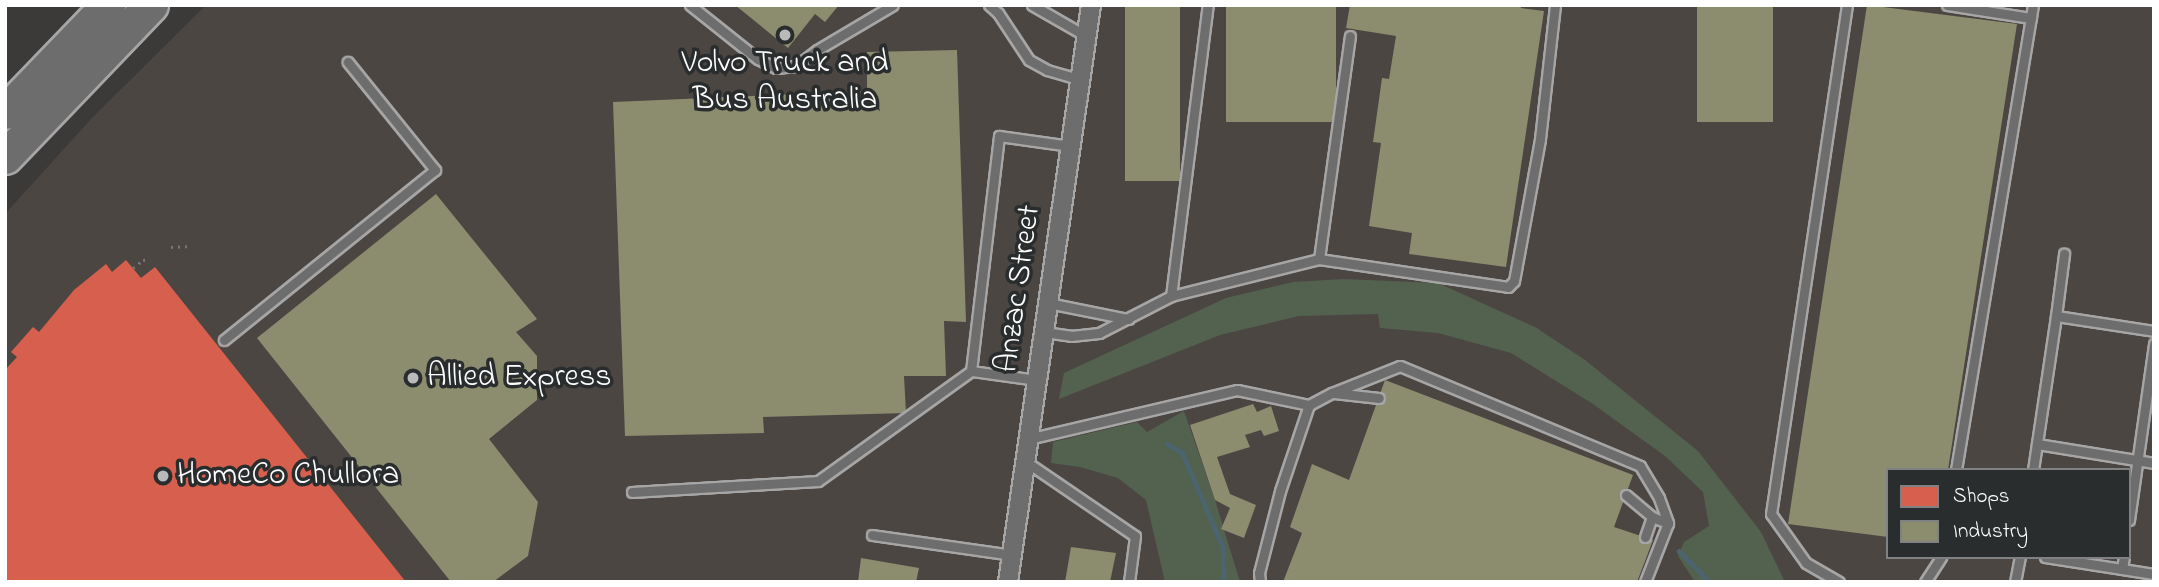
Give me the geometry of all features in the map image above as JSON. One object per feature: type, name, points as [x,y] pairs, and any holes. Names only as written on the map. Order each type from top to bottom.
[{"type":"highway","points":[[5,112],[108,5]]},
{"type":"highway","points":[[5,157],[151,5]]},
{"type":"street","name":"Anzac Street","points":[[1008,582],[1091,5]]},
{"type":"lane","points":[[690,5],[758,59],[776,68],[796,66],[817,50],[893,5]]},
{"type":"lane","points":[[989,5],[998,13],[1029,60],[1047,70],[1079,79]]},
{"type":"lane","points":[[1171,296],[1208,5]]},
{"type":"lane","points":[[1044,332],[1071,336],[1099,333],[1171,296],[1319,259],[1508,287],[1514,281],[1540,139],[1555,5]]},
{"type":"lane","points":[[1839,582],[1806,563],[1771,514],[1847,5]]},
{"type":"lane","points":[[1947,5],[2031,18]]},
{"type":"lane","points":[[1956,468],[2033,5]]},
{"type":"lane","points":[[1036,6],[1086,36]]},
{"type":"lane","points":[[1319,259],[1350,36]]},
{"type":"lane","points":[[224,340],[435,170],[348,62]]},
{"type":"lane","points":[[971,370],[999,135],[1070,146]]},
{"type":"lane","points":[[2033,468],[2064,254]]},
{"type":"lane","points":[[1048,303],[1128,319]]},
{"type":"lane","points":[[2056,316],[2154,331]]},
{"type":"lane","points":[[2131,505],[2154,344]]},
{"type":"lane","points":[[1028,439],[1237,390],[1308,405],[1400,366],[1640,466],[1659,498],[1668,523],[1645,582]]},
{"type":"lane","points":[[632,492],[818,481],[971,370],[1037,380]]},
{"type":"lane","points":[[1332,393],[1379,398]]},
{"type":"lane","points":[[1260,582],[1259,573],[1280,491],[1308,405]]},
{"type":"lane","points":[[2037,444],[2154,463]]},
{"type":"lane","points":[[1025,461],[1135,536],[1129,582]]},
{"type":"lane","points":[[1626,495],[1652,517],[1668,523]]},
{"type":"lane","points":[[1644,537],[1652,517]]},
{"type":"lane","points":[[872,535],[1012,555]]},
{"type":"lane","points":[[1925,582],[1940,559]]},
{"type":"lane","points":[[2015,582],[2020,559]]},
{"type":"lane","points":[[2058,559],[2154,574]]},
{"type":"lane","points":[[2122,569],[2124,559]]},
{"type":"path","points":[[171,247],[192,246]]},
{"type":"path","points":[[133,268],[143,260],[150,259]]},
{"type":"shaded area","points":[[206,5],[2154,5],[2154,582],[5,582],[5,214],[92,118]]},
{"type":"green space","points":[[1343,279],[1438,283],[1535,327],[1585,360],[1698,451],[1761,532],[1785,582],[1695,582],[1678,556],[1684,542],[1709,526],[1703,492],[1665,456],[1593,404],[1511,353],[1438,333],[1380,328],[1378,314],[1299,316],[1220,335],[1059,399],[1064,373],[1226,298],[1293,282]]},
{"type":"green space","points":[[1184,411],[1240,582],[1165,582],[1146,500],[1118,478],[1080,467],[1051,463],[1053,442],[1137,422],[1147,432]]},
{"type":"building: Shops","name":"HomeCo Chullora","points":[[126,260],[141,278],[155,267],[406,582],[5,582],[5,370],[17,357],[11,352],[33,327],[39,332],[74,290],[106,264],[112,272]]},
{"type":"building: Industry","name":"Volvo Truck and Bus Australia","points":[[735,5],[839,5],[825,22],[815,14],[788,48]]},
{"type":"building: Industry","points":[[1125,5],[1180,5],[1180,181],[1125,181]]},
{"type":"building: Industry","points":[[1226,5],[1336,5],[1336,122],[1226,122]]},
{"type":"building: Industry","points":[[1350,5],[1521,5],[1521,8],[1544,11],[1506,267],[1409,254],[1412,233],[1369,226],[1381,143],[1373,142],[1382,78],[1389,79],[1396,36],[1346,28]]},
{"type":"building: Industry","points":[[1697,5],[1773,5],[1773,122],[1697,122]]},
{"type":"building: Industry","points":[[1867,5],[2017,24],[1948,468],[1886,468],[1886,537],[1788,524]]},
{"type":"building: Industry","points":[[957,50],[966,322],[944,321],[946,376],[904,376],[906,413],[763,417],[764,433],[625,436],[613,102],[867,91],[867,52]]},
{"type":"building: Industry","name":"Allied Express","points":[[436,194],[537,319],[516,332],[537,356],[537,400],[489,439],[538,502],[528,556],[493,582],[451,582],[257,338]]},
{"type":"building: Industry","points":[[1385,380],[1633,475],[1614,527],[1653,540],[1637,582],[1283,582],[1302,533],[1290,527],[1312,464],[1349,480]]},
{"type":"building: Industry","points":[[1253,404],[1257,412],[1271,406],[1279,431],[1264,436],[1261,430],[1245,435],[1250,447],[1217,457],[1230,494],[1256,505],[1244,538],[1221,529],[1230,508],[1215,500],[1190,425]]},
{"type":"building: Industry","points":[[1071,547],[1116,553],[1110,582],[1065,582]]},
{"type":"building: Industry","points":[[861,558],[919,568],[916,582],[858,582]]},
{"type":"waterway","points":[[1167,444],[1182,452],[1223,547],[1224,582]]},
{"type":"waterway","points":[[1679,551],[1710,582]]},
{"type":"place","name":"Volvo Truck and Bus Australia","points":[[785,35]]},
{"type":"place","name":"Allied Express","points":[[413,378]]},
{"type":"place","name":"HomeCo Chullora","points":[[163,476]]}]
